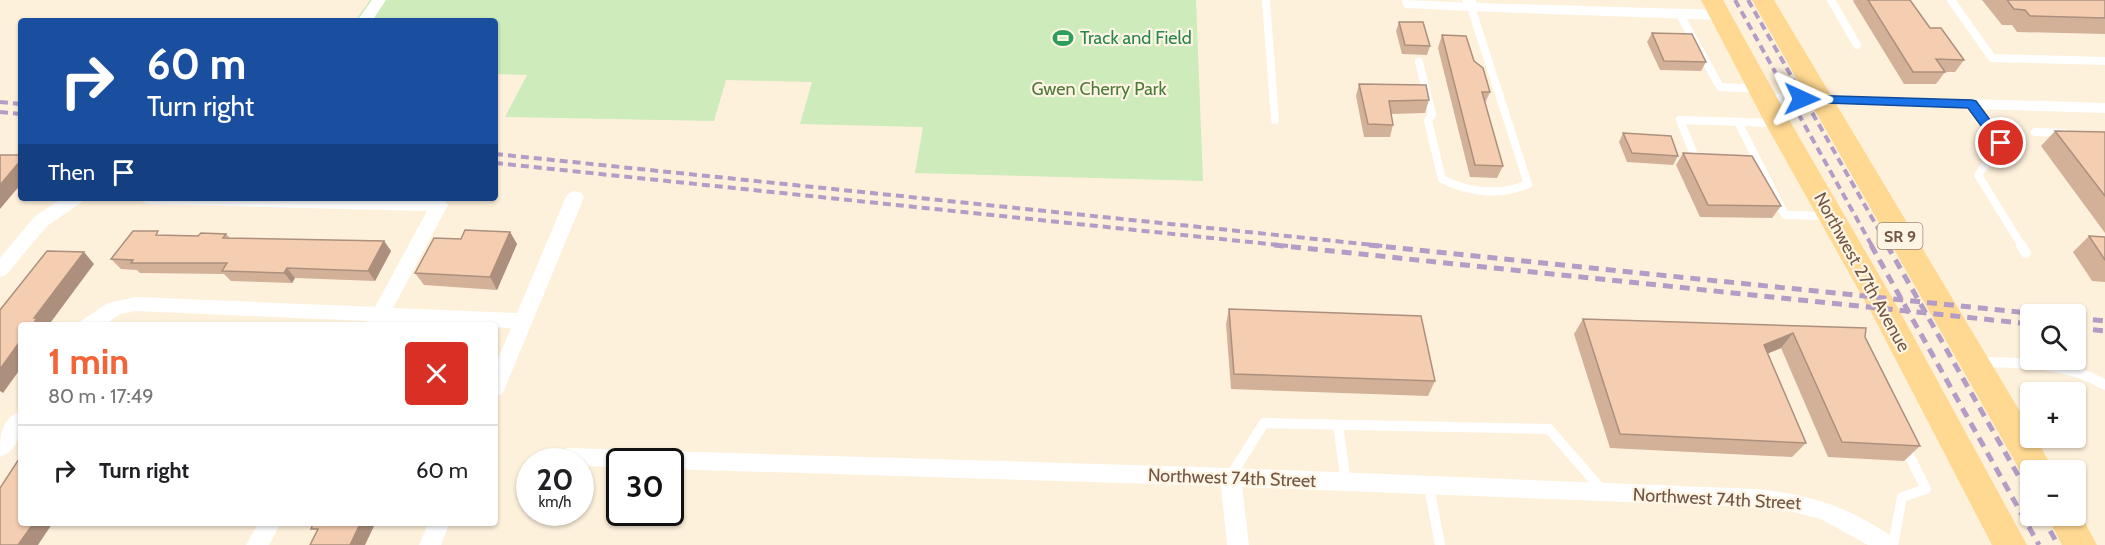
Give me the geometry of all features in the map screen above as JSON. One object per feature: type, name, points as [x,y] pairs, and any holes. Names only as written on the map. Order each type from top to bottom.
[{"type":"main road","name":"SR 9","points":[[1763,0],[2032,460]]},
{"type":"main road","name":"Northwest 27th Avenue","points":[[1715,8],[1900,339],[2010,545]]},
{"type":"main road","points":[[2070,526],[2080,545]]},
{"type":"street","points":[[366,18],[379,0]]},
{"type":"street","points":[[1470,3],[1679,13],[1715,8]]},
{"type":"street","points":[[1767,103],[1821,99],[2105,108]]},
{"type":"street","points":[[498,381],[575,196]]},
{"type":"street","points":[[0,270],[41,221],[71,201]]},
{"type":"street","points":[[257,201],[438,206],[377,320]]},
{"type":"street","points":[[94,322],[114,308],[136,304],[258,309],[377,320],[523,321]]},
{"type":"street","points":[[250,322],[258,309]]},
{"type":"street","name":"Northwest 74th Street","points":[[594,458],[1230,477],[1429,487],[1755,498],[1810,505],[1849,520],[1886,545]]},
{"type":"street","points":[[1230,477],[1238,545]]},
{"type":"street","points":[[257,545],[268,526]]},
{"type":"street","points":[[430,545],[438,526]]},
{"type":"lane","points":[[1266,0],[1275,120]]},
{"type":"lane","points":[[1406,0],[1407,4],[1470,3],[1528,184],[1519,189],[1498,191],[1451,184],[1442,179],[1428,121],[1432,114],[1419,62]]},
{"type":"lane","points":[[1831,0],[1857,45]]},
{"type":"lane","points":[[1951,0],[1992,58],[2105,62]]},
{"type":"lane","points":[[1679,13],[1720,87],[1767,103]]},
{"type":"lane","points":[[1695,157],[1680,120],[1738,122],[1767,103]]},
{"type":"lane","points":[[1972,104],[2001,143],[1978,175],[2026,253]]},
{"type":"lane","points":[[1738,122],[1785,215],[1831,216]]},
{"type":"lane","points":[[2035,132],[2070,133]]},
{"type":"lane","points":[[1975,362],[2031,364],[2090,375],[2105,385]]},
{"type":"lane","points":[[1230,477],[1264,423],[1549,429],[1604,493]]},
{"type":"lane","points":[[1338,425],[1346,483]]},
{"type":"lane","points":[[1893,545],[1902,497],[1926,489],[1900,435]]},
{"type":"lane","points":[[1429,487],[1440,545]]},
{"type":"green space","name":"Gwen Cherry Park","points":[[370,0],[1196,0],[1203,181],[915,173],[923,127],[800,124],[812,82],[726,80],[714,121],[505,117],[527,75],[498,74],[498,18],[357,18]]},
{"type":"building","points":[[1868,0],[1910,0],[1930,28],[1941,28],[1964,60],[1936,59],[1945,72],[1913,72]]},
{"type":"building","points":[[2007,0],[2105,0],[2105,18],[2030,16],[2025,10],[2014,9]]},
{"type":"building","points":[[1399,22],[1423,22],[1430,46],[1405,45]]},
{"type":"building","points":[[1652,33],[1692,34],[1706,62],[1664,61]]},
{"type":"building","points":[[1442,35],[1466,36],[1474,61],[1483,68],[1490,92],[1482,92],[1503,166],[1475,165]]},
{"type":"building","points":[[1359,84],[1426,85],[1429,100],[1389,101],[1393,125],[1368,124]]},
{"type":"building","points":[[2055,131],[2105,132],[2105,196]]},
{"type":"building","points":[[1623,133],[1671,136],[1678,156],[1632,153]]},
{"type":"building","points":[[1683,153],[1752,156],[1781,206],[1708,205]]},
{"type":"building","points":[[0,155],[18,155],[18,164],[0,185]]},
{"type":"building","points":[[465,230],[510,232],[490,277],[415,273],[434,238],[461,239]]},
{"type":"building","points":[[133,231],[158,231],[156,235],[226,234],[223,238],[384,241],[368,271],[287,268],[284,273],[222,271],[227,263],[131,263],[133,260],[111,259]]},
{"type":"building","points":[[2089,236],[2105,237],[2105,260]]},
{"type":"building","points":[[47,251],[84,252],[34,318],[37,318],[34,322],[18,322],[18,344],[0,369],[0,310]]},
{"type":"building","points":[[1229,309],[1421,316],[1435,381],[1234,374]]},
{"type":"building","points":[[1583,319],[1866,328],[1865,337],[1920,446],[1842,442],[1793,333],[1764,345],[1806,443],[1620,434]]},
{"type":"building","points":[[18,461],[18,526],[32,526],[18,545],[0,545],[0,488]]},
{"type":"building","points":[[312,526],[359,526],[350,545],[310,545],[318,529],[311,529]]},
{"type":"railway","points":[[1735,0],[1872,246]]},
{"type":"railway","points":[[1748,0],[1888,246]]},
{"type":"railway","points":[[0,102],[18,104]]},
{"type":"railway","points":[[0,112],[18,114]]},
{"type":"railway","points":[[498,154],[1383,246]]},
{"type":"railway","points":[[498,163],[1288,246]]},
{"type":"railway","points":[[1274,245],[1908,311]]},
{"type":"railway","points":[[1369,245],[1902,300]]},
{"type":"railway","points":[[1871,245],[1902,300]]},
{"type":"railway","points":[[1887,245],[1919,302]]},
{"type":"railway","points":[[1902,300],[1919,302]]},
{"type":"railway","points":[[1902,300],[1908,311]]},
{"type":"railway","points":[[1919,302],[2020,312]]},
{"type":"railway","points":[[1919,302],[1926,313]]},
{"type":"railway","points":[[1908,311],[1926,313]]},
{"type":"railway","points":[[1908,311],[2039,545]]},
{"type":"railway","points":[[1926,313],[2020,323]]},
{"type":"railway","points":[[1926,313],[2020,479]]},
{"type":"railway","points":[[2086,319],[2105,321]]},
{"type":"railway","points":[[2086,329],[2105,331]]},
{"type":"railway","points":[[2048,526],[2058,545]]},
{"type":"place","name":"Track and Field","points":[[1063,38]]},
{"type":"route","points":[[1802,99],[1972,104],[2001,143]]}]
